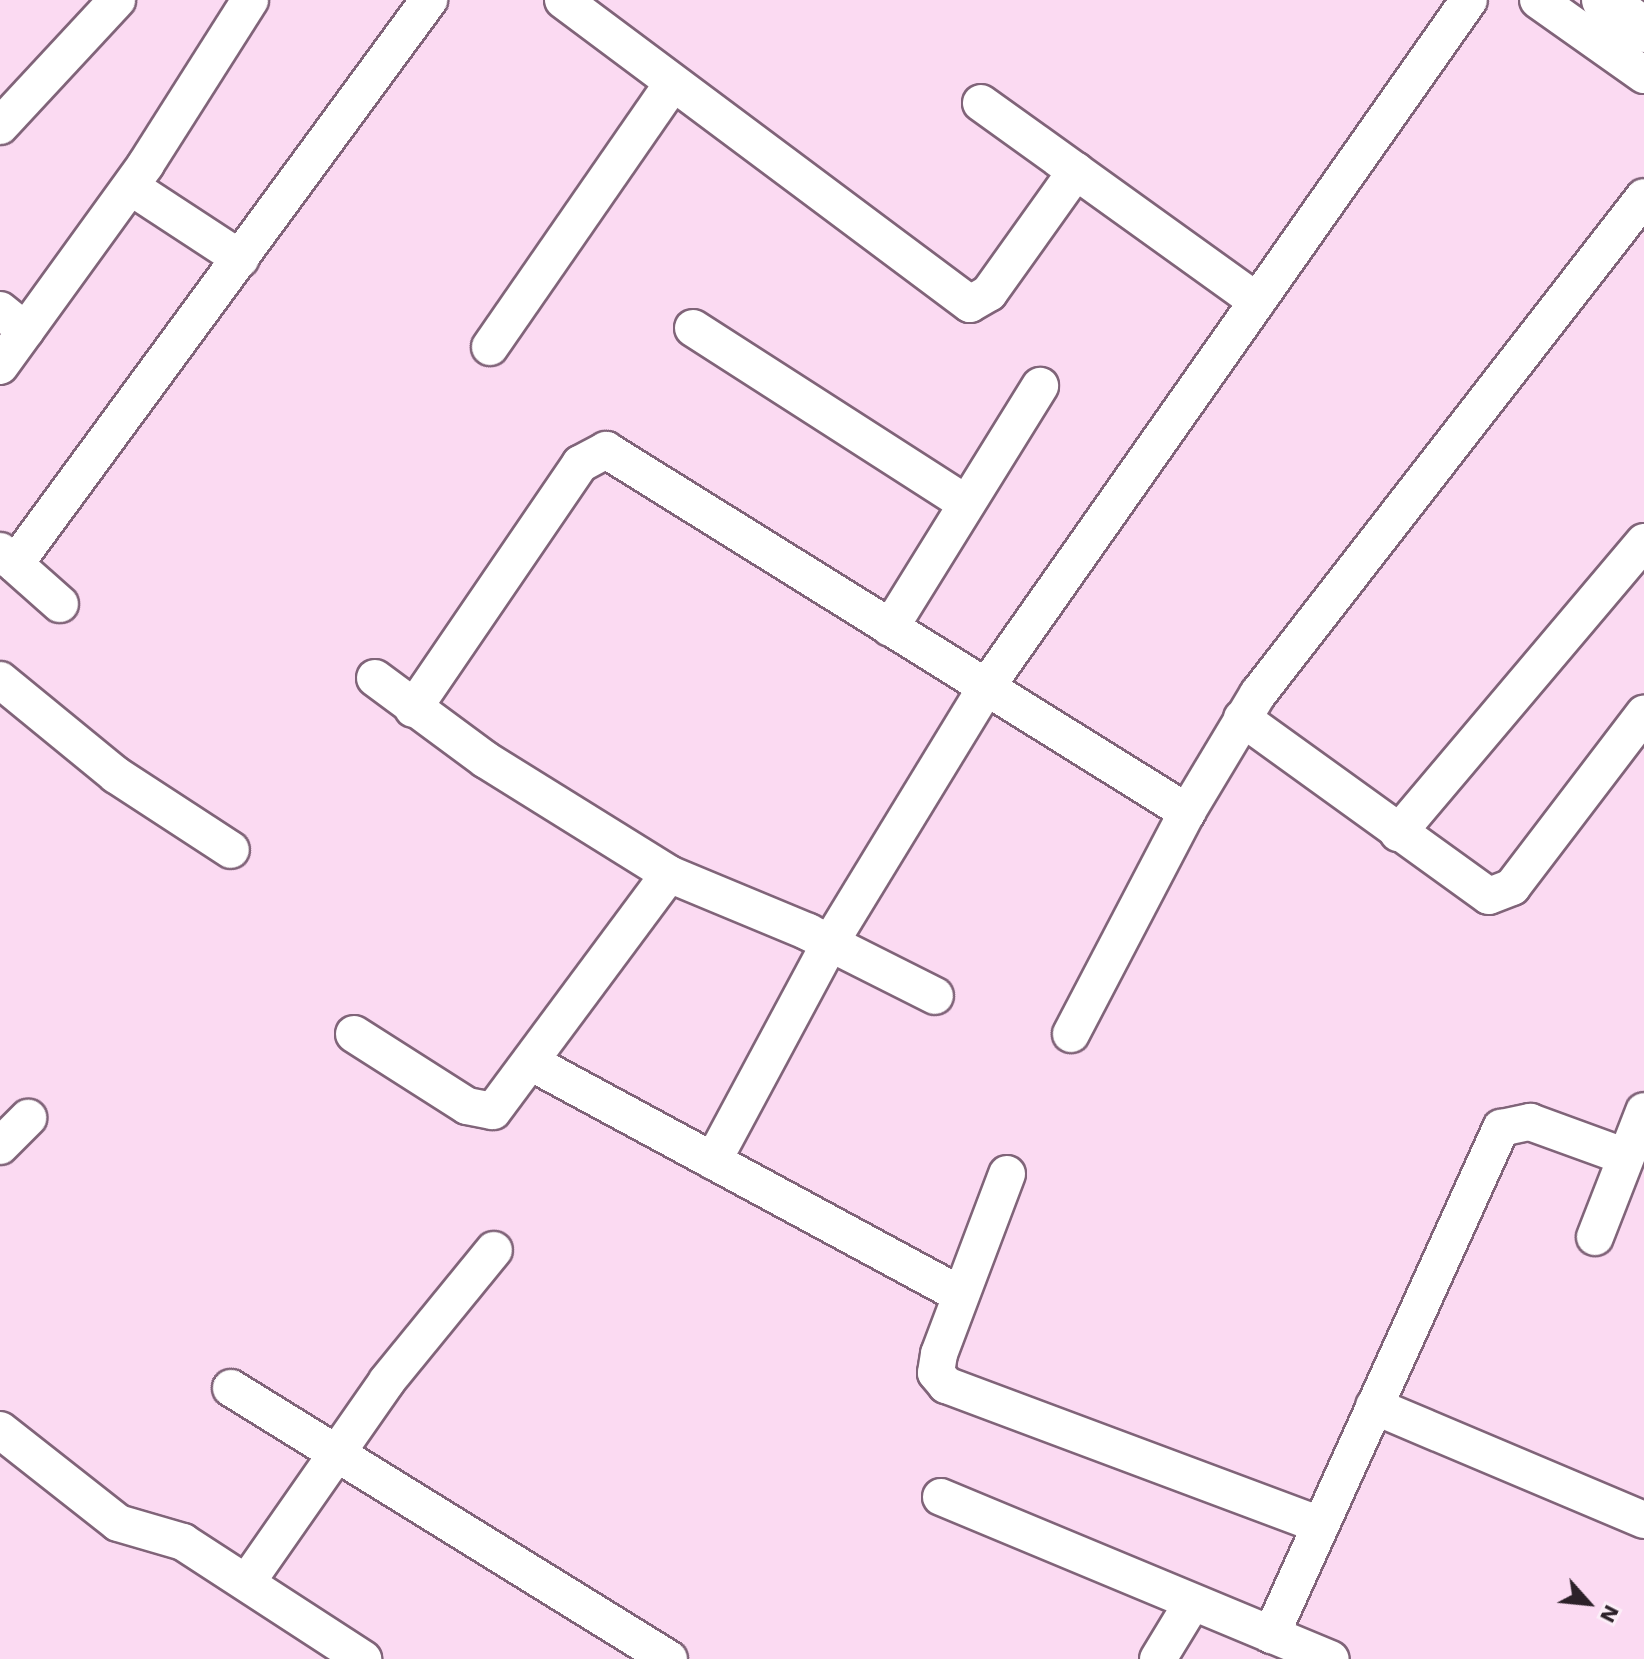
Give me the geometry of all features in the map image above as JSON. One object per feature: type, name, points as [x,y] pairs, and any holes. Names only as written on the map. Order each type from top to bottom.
[{"type":"street","points":[[0,126],[117,0]]},
{"type":"street","points":[[0,366],[13,320],[131,187],[250,0]]},
{"type":"street","points":[[60,604],[8,557],[241,259],[429,0]]},
{"type":"street","points":[[563,0],[970,304],[989,293],[1076,171]]},
{"type":"street","points":[[713,1161],[830,943],[987,686],[1469,0]]},
{"type":"street","points":[[1538,0],[1644,75]]},
{"type":"street","points":[[1604,0],[1644,30]]},
{"type":"street","points":[[490,347],[673,83]]},
{"type":"street","points":[[981,103],[1257,301]]},
{"type":"street","points":[[131,187],[241,259]]},
{"type":"street","points":[[1071,1034],[1187,812],[1242,718],[1644,197]]},
{"type":"street","points":[[693,328],[966,503]]},
{"type":"street","points":[[890,628],[1040,386]]},
{"type":"street","points":[[413,709],[571,476],[593,452],[606,450],[1187,812]]},
{"type":"street","points":[[1398,833],[1644,542]]},
{"type":"street","points":[[375,678],[413,709],[669,874],[830,943],[935,996]]},
{"type":"street","points":[[0,680],[116,775],[231,850]]},
{"type":"street","points":[[1242,718],[1476,892],[1503,895],[1644,714]]},
{"type":"street","points":[[354,1034],[480,1112],[504,1104],[669,874]]},
{"type":"street","points":[[534,1064],[961,1295]]},
{"type":"street","points":[[1595,1237],[1644,1111]]},
{"type":"street","points":[[0,1146],[28,1118]]},
{"type":"street","points":[[1271,1635],[1501,1128],[1530,1122],[1626,1157]]},
{"type":"street","points":[[1007,1174],[939,1354],[936,1373],[946,1385],[1321,1525]]},
{"type":"street","points":[[247,1582],[336,1455],[494,1250]]},
{"type":"street","points":[[231,1388],[669,1659]]},
{"type":"street","points":[[1374,1406],[1644,1520]]},
{"type":"street","points":[[0,1430],[118,1523],[183,1542],[363,1659]]},
{"type":"street","points":[[941,1497],[1331,1659]]},
{"type":"street","points":[[1158,1659],[1192,1603]]}]
